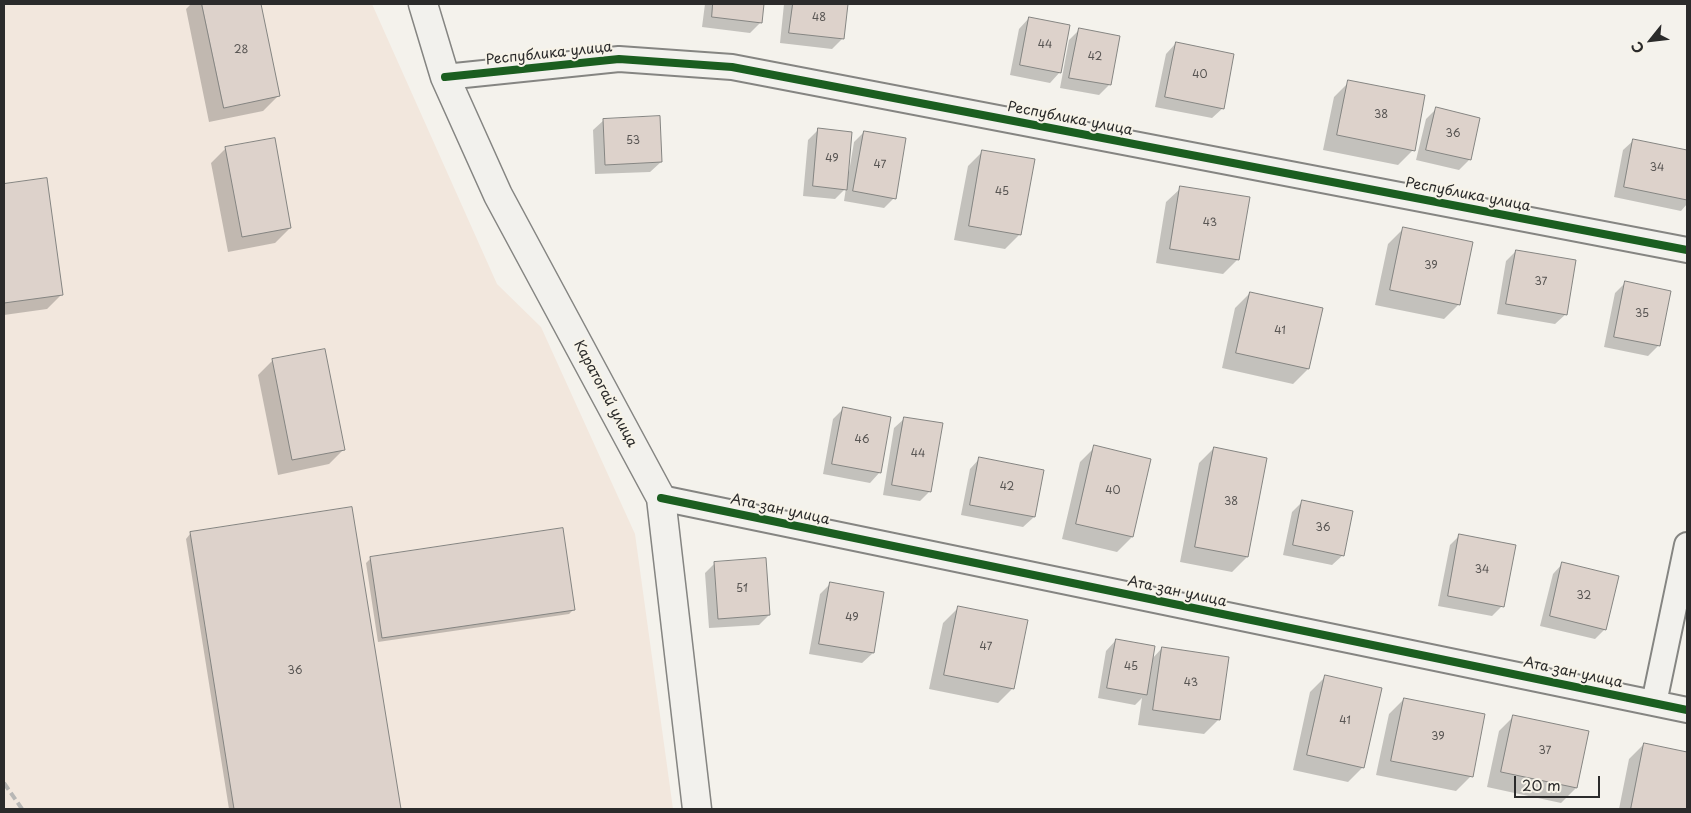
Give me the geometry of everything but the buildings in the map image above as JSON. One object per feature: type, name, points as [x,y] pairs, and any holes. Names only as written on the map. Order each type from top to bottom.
[{"type":"street","name":"Каратогай улица","points":[[423,4],[445,77],[498,195],[661,498],[697,809]]},
{"type":"street","name":"Республика улица","points":[[445,77],[619,59],[732,67],[1687,250]]},
{"type":"street","name":"Ата зан улица","points":[[661,498],[1687,710]]},
{"type":"street","points":[[1654,703],[1687,544]]},
{"type":"shaded area","points":[[4,4],[372,4],[497,284],[541,327],[635,534],[673,809],[4,809]]},
{"type":"railway","points":[[4,783],[22,809]]},
{"type":"cycle path","points":[[445,77],[619,59],[732,67],[1687,250]]},
{"type":"cycle path","points":[[661,498],[1687,710]]}]
